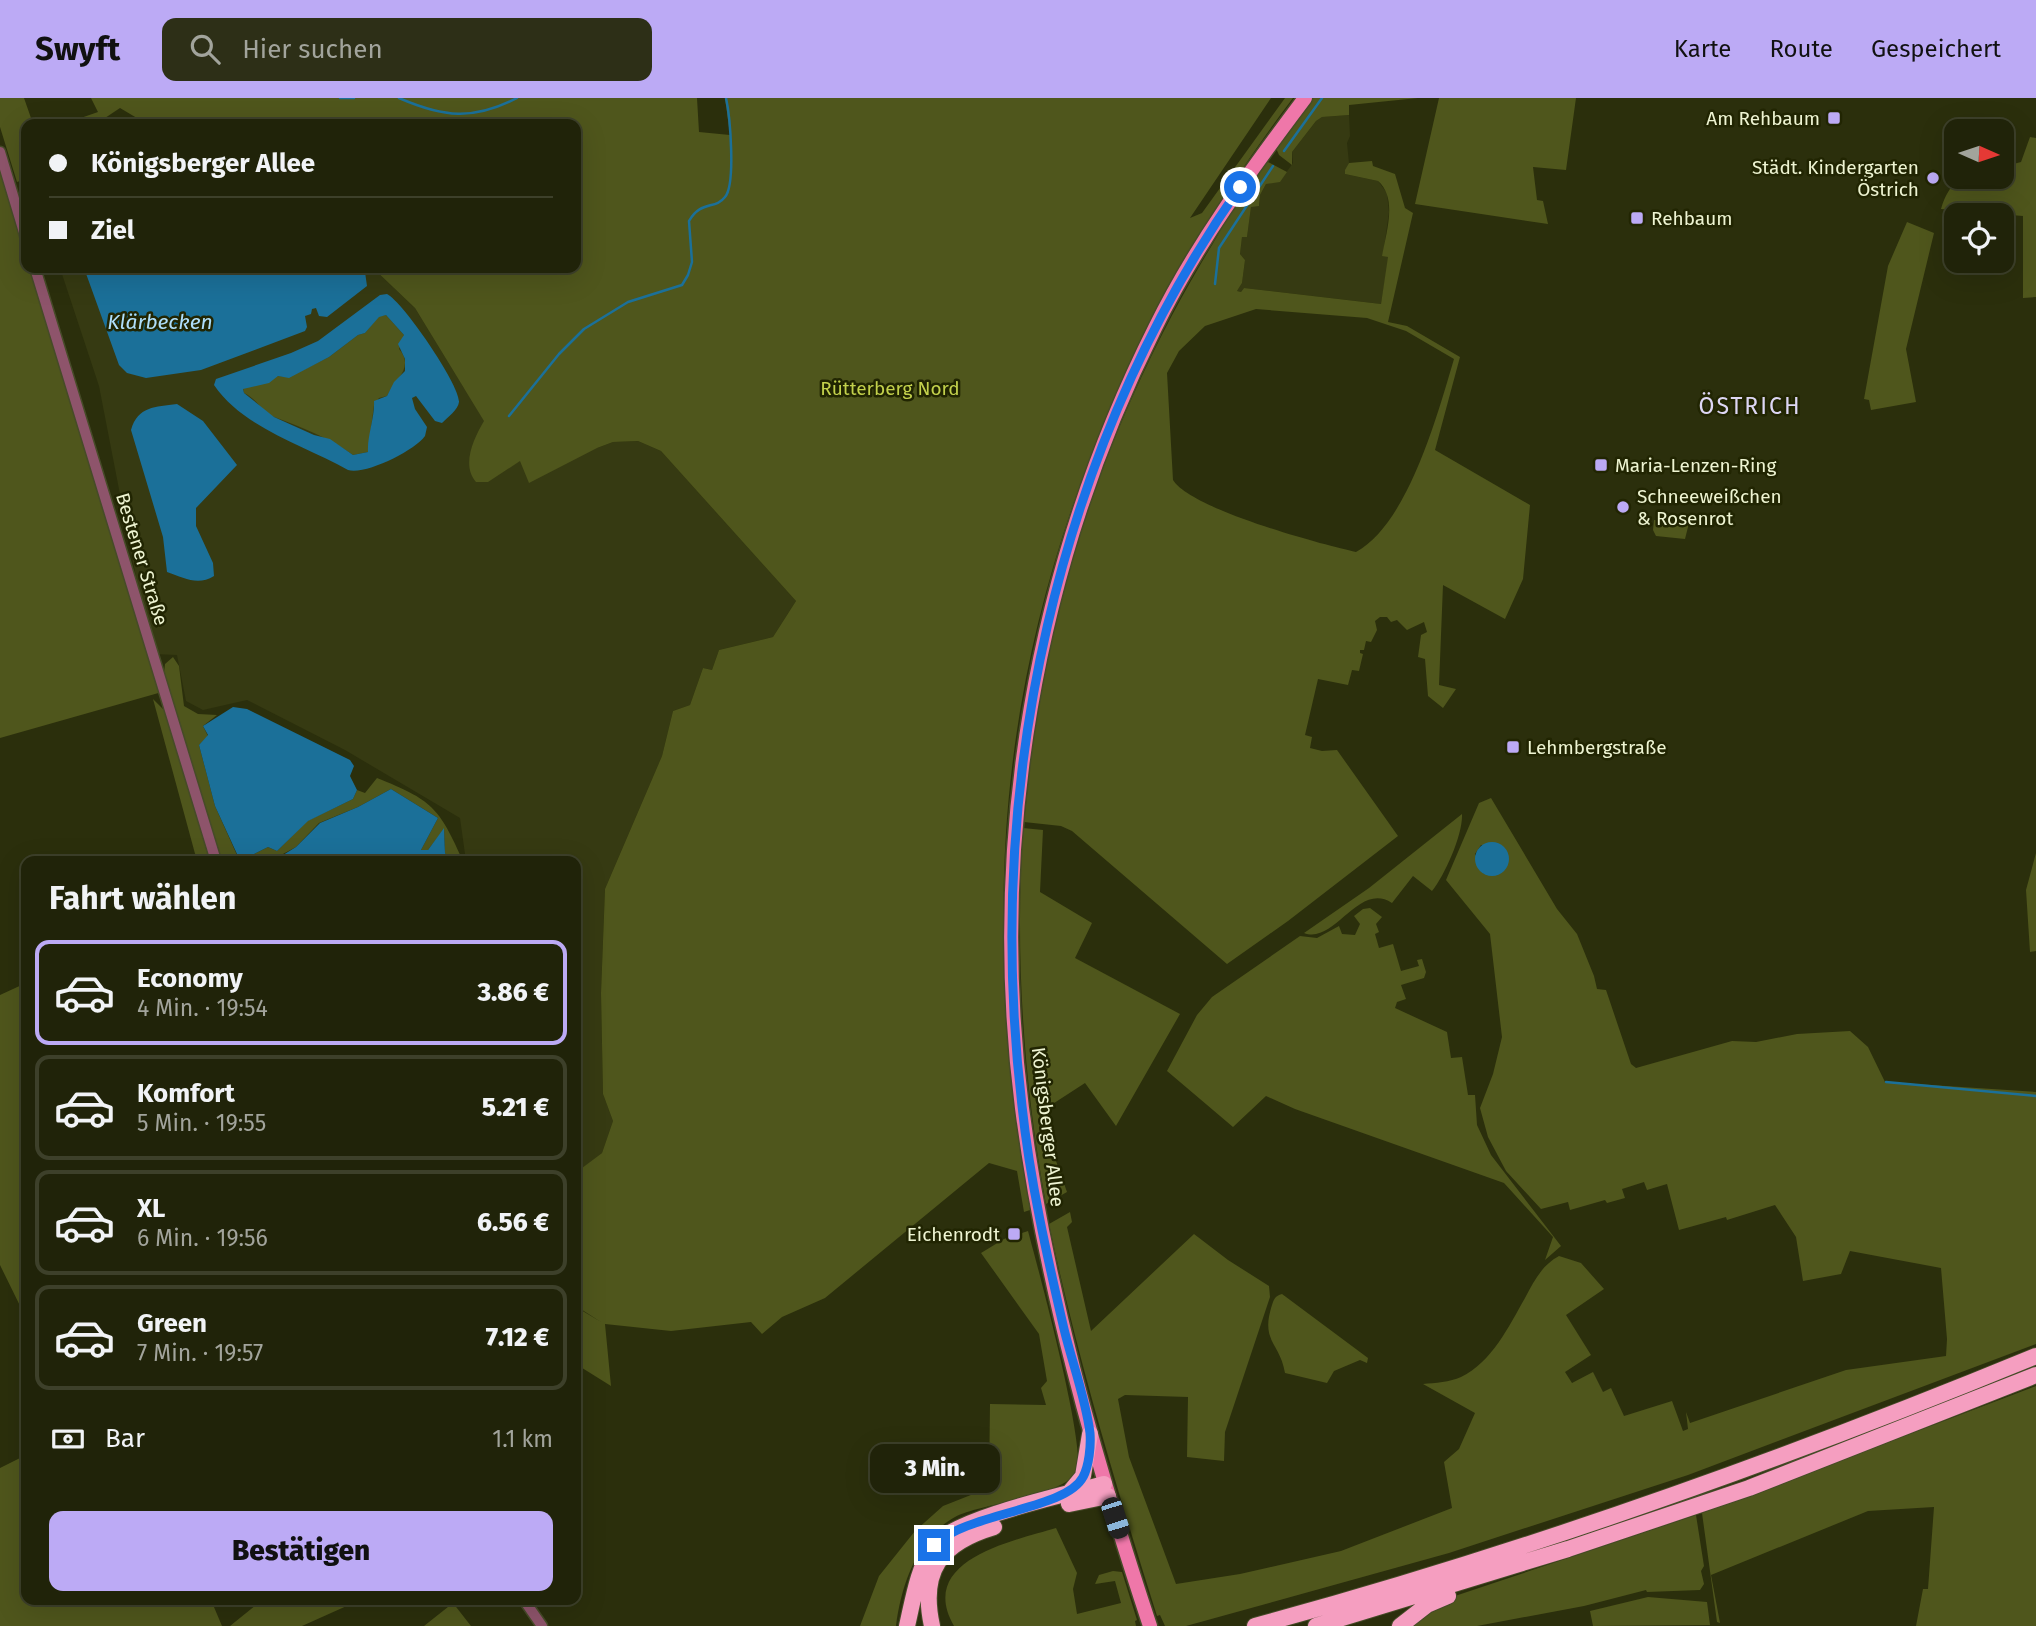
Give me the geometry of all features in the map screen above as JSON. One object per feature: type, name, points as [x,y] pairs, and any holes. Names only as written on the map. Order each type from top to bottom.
[{"type":"highway","points":[[1255,1626],[1374,1594],[1747,1469],[1870,1424],[2036,1356]]},
{"type":"highway","points":[[1316,1626],[1568,1549],[1749,1488],[2036,1375]]},
{"type":"highway","points":[[1068,1494],[1083,1476],[1090,1434]]},
{"type":"highway","points":[[907,1626],[915,1590],[927,1558],[934,1545],[946,1534],[979,1520],[1068,1494],[1106,1490]]},
{"type":"highway","points":[[932,1626],[927,1587],[934,1568],[959,1543],[979,1531],[1076,1502],[1106,1490]]},
{"type":"highway","points":[[1401,1626],[1427,1605],[1519,1571],[1568,1549]]},
{"type":"main road","name":"Königsberger Allee","points":[[1150,1626],[1090,1434],[1050,1268],[1022,1105],[1011,922],[1014,831],[1029,717],[1051,603],[1081,503],[1106,436],[1155,327],[1215,223],[1305,98]]},
{"type":"street","points":[[0,152],[21,222]]},
{"type":"street","name":"Bestener Straße","points":[[37,273],[214,856]]},
{"type":"street","points":[[527,1605],[542,1626]]},
{"type":"shaded area","points":[[1349,115],[1349,163],[1345,174],[1378,181],[1387,193],[1389,212],[1383,255],[1389,257],[1381,304],[1244,288],[1241,292],[1237,291],[1242,283],[1245,260],[1240,254],[1242,237],[1247,237],[1251,206],[1259,206],[1260,195],[1266,184],[1280,181],[1293,163],[1292,152],[1316,121],[1322,117]]},
{"type":"shaded area","points":[[62,273],[378,273],[415,308],[464,388],[597,448],[613,442],[638,441],[661,451],[796,601],[773,637],[719,650],[712,670],[703,668],[690,705],[673,711],[662,756],[605,889],[601,993],[603,1094],[613,1121],[602,1153],[581,1169],[581,856],[465,856],[460,818],[345,750],[247,700],[203,710],[186,701],[177,655],[154,654],[143,613],[99,386]]},
{"type":"green space","points":[[0,98],[24,98],[31,118],[53,119],[21,119],[21,181],[17,182],[0,127]]},
{"type":"green space","name":"Rütterberg Nord","points":[[91,98],[697,98],[699,132],[730,135],[725,98],[1271,98],[1190,218],[1202,213],[1285,98],[1293,98],[1235,180],[1183,265],[1136,353],[1096,444],[1062,538],[1035,635],[1017,733],[1006,833],[1003,927],[1011,1069],[1030,1210],[1024,1212],[1017,1171],[989,1163],[825,1298],[782,1317],[762,1334],[751,1322],[671,1331],[605,1324],[611,1386],[581,1367],[581,1310],[601,1322],[581,1309],[581,1169],[602,1153],[613,1121],[603,1094],[601,993],[605,889],[662,756],[673,711],[690,705],[703,668],[712,670],[719,650],[773,637],[796,601],[661,451],[638,441],[613,442],[597,448],[529,483],[520,461],[488,482],[476,482],[469,460],[476,435],[484,421],[415,308],[378,273],[581,273],[581,119],[139,119],[120,108],[104,119],[78,119],[98,112]]},
{"type":"green space","points":[[1313,98],[1418,98],[1349,105],[1349,115],[1322,117],[1292,152],[1292,165],[1279,155],[1276,148]]},
{"type":"green space","points":[[1439,98],[1576,98],[1566,170],[1533,167],[1537,200],[1543,201],[1548,224],[1415,204]]},
{"type":"green space","points":[[2030,137],[2036,138],[2036,297],[2023,298],[2023,216],[2014,215],[2014,203],[1944,203],[1944,209],[1941,209],[1950,189],[2014,189],[2014,164],[2021,162]]},
{"type":"green space","points":[[1372,161],[1373,166],[1395,174],[1405,208],[1413,213],[1388,322],[1407,326],[1460,357],[1435,450],[1530,505],[1523,579],[1505,619],[1443,585],[1439,685],[1456,689],[1443,708],[1428,696],[1425,659],[1418,657],[1421,635],[1427,632],[1424,622],[1407,630],[1397,620],[1391,622],[1387,617],[1380,617],[1375,621],[1377,630],[1371,642],[1366,641],[1364,650],[1360,650],[1363,654],[1359,671],[1352,670],[1348,685],[1318,679],[1305,735],[1312,737],[1310,748],[1322,751],[1337,750],[1398,836],[1288,921],[1227,964],[1072,831],[1061,826],[1024,822],[1035,726],[1061,600],[1100,477],[1124,417],[1150,358],[1180,301],[1238,200],[1268,162],[1287,172],[1280,182],[1266,184],[1260,195],[1259,206],[1251,207],[1247,237],[1242,237],[1240,254],[1245,260],[1242,283],[1237,291],[1241,292],[1244,288],[1381,304],[1388,257],[1382,256],[1388,227],[1388,197],[1378,181],[1345,174],[1349,163]],"holes":[[[1256,309],[1367,318],[1406,331],[1454,359],[1419,465],[1391,518],[1374,538],[1356,552],[1314,541],[1229,513],[1185,491],[1173,480],[1167,373],[1179,351],[1205,326]]]},
{"type":"green space","points":[[0,163],[21,232],[21,273],[34,273],[162,692],[0,738]]},
{"type":"green space","points":[[1907,222],[1934,233],[1906,349],[1916,402],[1871,410],[1869,400],[1864,399],[1888,266]]},
{"type":"green space","points":[[386,315],[404,335],[399,349],[405,362],[402,373],[387,396],[379,398],[374,405],[368,452],[353,455],[325,438],[270,415],[244,393],[243,388],[278,376],[289,377],[329,357],[358,335],[365,333],[379,316]]},
{"type":"green space","points":[[1654,520],[1689,523],[1685,539],[1656,536],[1653,530]]},
{"type":"green space","points":[[173,657],[179,666],[184,706],[198,714],[217,715],[203,726],[208,736],[199,745],[215,806],[237,855],[240,856],[216,856],[164,673],[165,664]]},
{"type":"green space","points":[[153,699],[164,710],[208,856],[196,856]]},
{"type":"green space","points":[[377,778],[410,793],[432,808],[447,828],[461,856],[447,856],[445,853],[444,829],[428,850],[421,850],[438,818],[391,789],[358,807],[319,823],[296,847],[283,854],[250,856],[268,847],[277,851],[307,821],[353,799],[357,790],[365,793]]},
{"type":"green space","points":[[1491,798],[1557,909],[1577,934],[1597,989],[1606,990],[1631,1064],[1636,1068],[1732,1041],[1756,1042],[1797,1034],[1850,1031],[1868,1047],[1885,1082],[2036,1092],[2036,1344],[1688,1475],[1449,1553],[1186,1626],[1165,1626],[1160,1615],[1157,1616],[1112,1470],[1060,1274],[1049,1224],[1070,1212],[1072,1222],[1067,1227],[1091,1331],[1194,1234],[1269,1286],[1270,1297],[1225,1432],[1224,1461],[1187,1457],[1188,1397],[1125,1395],[1118,1399],[1129,1457],[1176,1584],[1240,1574],[1341,1551],[1452,1508],[1444,1462],[1459,1449],[1475,1413],[1423,1384],[1457,1379],[1482,1362],[1506,1331],[1539,1274],[1559,1256],[1581,1263],[1604,1289],[1566,1315],[1591,1355],[1565,1372],[1572,1383],[1593,1372],[1603,1392],[1611,1388],[1624,1416],[1672,1401],[1683,1431],[1688,1429],[1686,1412],[1690,1423],[1846,1370],[1946,1356],[1941,1268],[1850,1251],[1841,1274],[1803,1281],[1796,1237],[1775,1205],[1727,1220],[1726,1217],[1679,1230],[1667,1184],[1647,1190],[1644,1182],[1622,1189],[1625,1198],[1607,1203],[1605,1200],[1570,1210],[1568,1202],[1541,1209],[1506,1171],[1488,1137],[1480,1108],[1493,1074],[1502,1037],[1490,934],[1446,880],[1479,803]],"holes":[[[1481,845],[1501,846],[1507,854],[1497,874],[1484,874],[1475,854]]]},
{"type":"green space","points":[[1462,814],[1460,832],[1452,854],[1432,891],[1413,876],[1392,903],[1380,898],[1368,900],[1326,930],[1315,934],[1304,933],[1369,888]]},
{"type":"green space","points":[[1023,828],[1043,830],[1040,892],[1092,923],[1075,958],[1180,1014],[1116,1126],[1085,1083],[1048,1107],[1056,1161],[1067,1192],[1046,1204],[1032,1111],[1023,1017],[1020,922]]},
{"type":"green space","points":[[2036,853],[2036,951],[2030,952],[2026,890]]},
{"type":"green space","points":[[1370,908],[1382,917],[1376,924],[1379,932],[1375,934],[1379,948],[1393,944],[1401,971],[1419,966],[1417,960],[1422,959],[1426,972],[1424,978],[1401,985],[1406,999],[1397,1002],[1395,1008],[1447,1032],[1451,1058],[1462,1057],[1468,1095],[1475,1095],[1477,1125],[1491,1155],[1561,1246],[1545,1260],[1553,1237],[1504,1183],[1295,1109],[1266,1096],[1233,1127],[1167,1071],[1197,1015],[1212,997],[1300,936],[1317,938],[1339,926],[1342,934],[1355,935],[1360,924],[1354,916],[1363,909]]},
{"type":"green space","points":[[21,985],[21,1308],[0,1265],[0,995]]},
{"type":"green space","points":[[1028,1231],[1075,1427],[1077,1470],[1070,1479],[1057,1487],[967,1512],[942,1526],[930,1537],[913,1564],[902,1595],[896,1626],[860,1626],[879,1576],[915,1531],[943,1506],[986,1489],[989,1485],[990,1404],[1046,1405],[1041,1388],[1047,1381],[1039,1334],[981,1253],[1004,1239]]},
{"type":"green space","points":[[1282,1294],[1368,1358],[1367,1363],[1360,1360],[1334,1371],[1327,1383],[1285,1373],[1268,1327],[1273,1301]]},
{"type":"green space","points":[[2036,1386],[2036,1626],[1916,1626],[1923,1589],[1928,1589],[1934,1507],[1868,1511],[1711,1575],[1720,1623],[1717,1622],[1702,1513]]},
{"type":"green space","points":[[21,1458],[21,1605],[213,1605],[222,1626],[0,1626],[0,1468]]},
{"type":"green space","points":[[1696,1515],[1704,1566],[1701,1571],[1704,1584],[1700,1590],[1646,1590],[1584,1606],[1477,1626],[1405,1626],[1452,1597]]},
{"type":"green space","points":[[1056,1528],[1077,1573],[1073,1589],[1077,1614],[1121,1603],[1115,1581],[1095,1584],[1099,1575],[1113,1571],[1122,1572],[1137,1620],[1136,1626],[954,1626],[946,1603],[948,1585],[958,1569],[995,1547]]},
{"type":"green space","points":[[1648,1597],[1707,1602],[1710,1625],[1593,1626],[1590,1611]]},
{"type":"green space","points":[[256,1605],[349,1605],[302,1626],[230,1626]]},
{"type":"green space","points":[[450,1605],[455,1605],[471,1626],[424,1626]]},
{"type":"water","name":"Klärbecken","points":[[86,273],[365,273],[367,286],[327,317],[319,316],[316,308],[312,309],[311,314],[305,316],[305,331],[201,370],[146,378],[127,373],[119,365]]},
{"type":"water","name":"Klärbecken","points":[[387,294],[395,300],[417,327],[441,362],[459,402],[455,411],[442,423],[435,421],[416,396],[412,398],[415,409],[427,427],[425,436],[401,455],[366,469],[348,470],[258,424],[226,400],[214,385],[216,379],[318,341],[380,295]],"holes":[[[386,315],[404,335],[398,344],[405,359],[405,371],[394,382],[387,396],[374,401],[368,452],[353,455],[330,439],[314,435],[274,417],[244,393],[243,389],[269,383],[278,376],[289,378],[329,357],[358,335],[365,333],[379,317]]]},
{"type":"water","points":[[177,404],[203,421],[237,465],[196,508],[196,526],[213,563],[214,576],[202,580],[191,580],[167,572],[163,537],[131,430],[138,416],[148,409]]},
{"type":"water","points":[[233,707],[247,709],[350,760],[354,766],[350,776],[357,790],[353,799],[308,821],[277,851],[268,847],[250,856],[237,854],[215,806],[199,745],[208,735],[203,726]]},
{"type":"water","points":[[391,789],[438,818],[421,850],[428,850],[444,828],[447,856],[282,856],[296,847],[320,823]]},
{"type":"water","points":[[1492,842],[1504,847],[1509,859],[1504,871],[1492,876],[1480,871],[1475,859],[1480,847]]},
{"type":"waterway","points":[[340,98],[354,98]]},
{"type":"waterway","points":[[399,98],[430,109],[458,114],[486,110],[517,98]]},
{"type":"waterway","points":[[509,416],[559,354],[584,329],[628,302],[682,285],[692,262],[689,221],[698,210],[721,201],[728,190],[731,149],[726,98]]},
{"type":"waterway","points":[[1284,151],[1322,98]]},
{"type":"waterway","points":[[1215,284],[1219,248],[1273,166]]},
{"type":"waterway","points":[[1886,1082],[2036,1096]]},
{"type":"place","name":"Am Rehbaum","points":[[1834,118]]},
{"type":"place","name":"Städt. Kindergarten Östrich","points":[[1933,178]]},
{"type":"place","name":"Rehbaum","points":[[1637,218]]},
{"type":"place","name":"Maria-Lenzen-Ring","points":[[1601,465]]},
{"type":"place","name":"Schneeweißchen & Rosenrot","points":[[1623,507]]},
{"type":"place","name":"Lehmbergstraße","points":[[1513,747]]},
{"type":"place","name":"Eichenrodt","points":[[1014,1234]]},
{"type":"district","name":"ÖSTRICH","points":[[1750,406]]},
{"type":"route","points":[[934,1545],[946,1534],[979,1520],[1068,1494],[1078,1485],[1087,1465],[1090,1434],[1050,1268],[1022,1105],[1012,964],[1014,831],[1029,717],[1051,603],[1081,503],[1106,436],[1155,327],[1215,223],[1240,187]]}]
